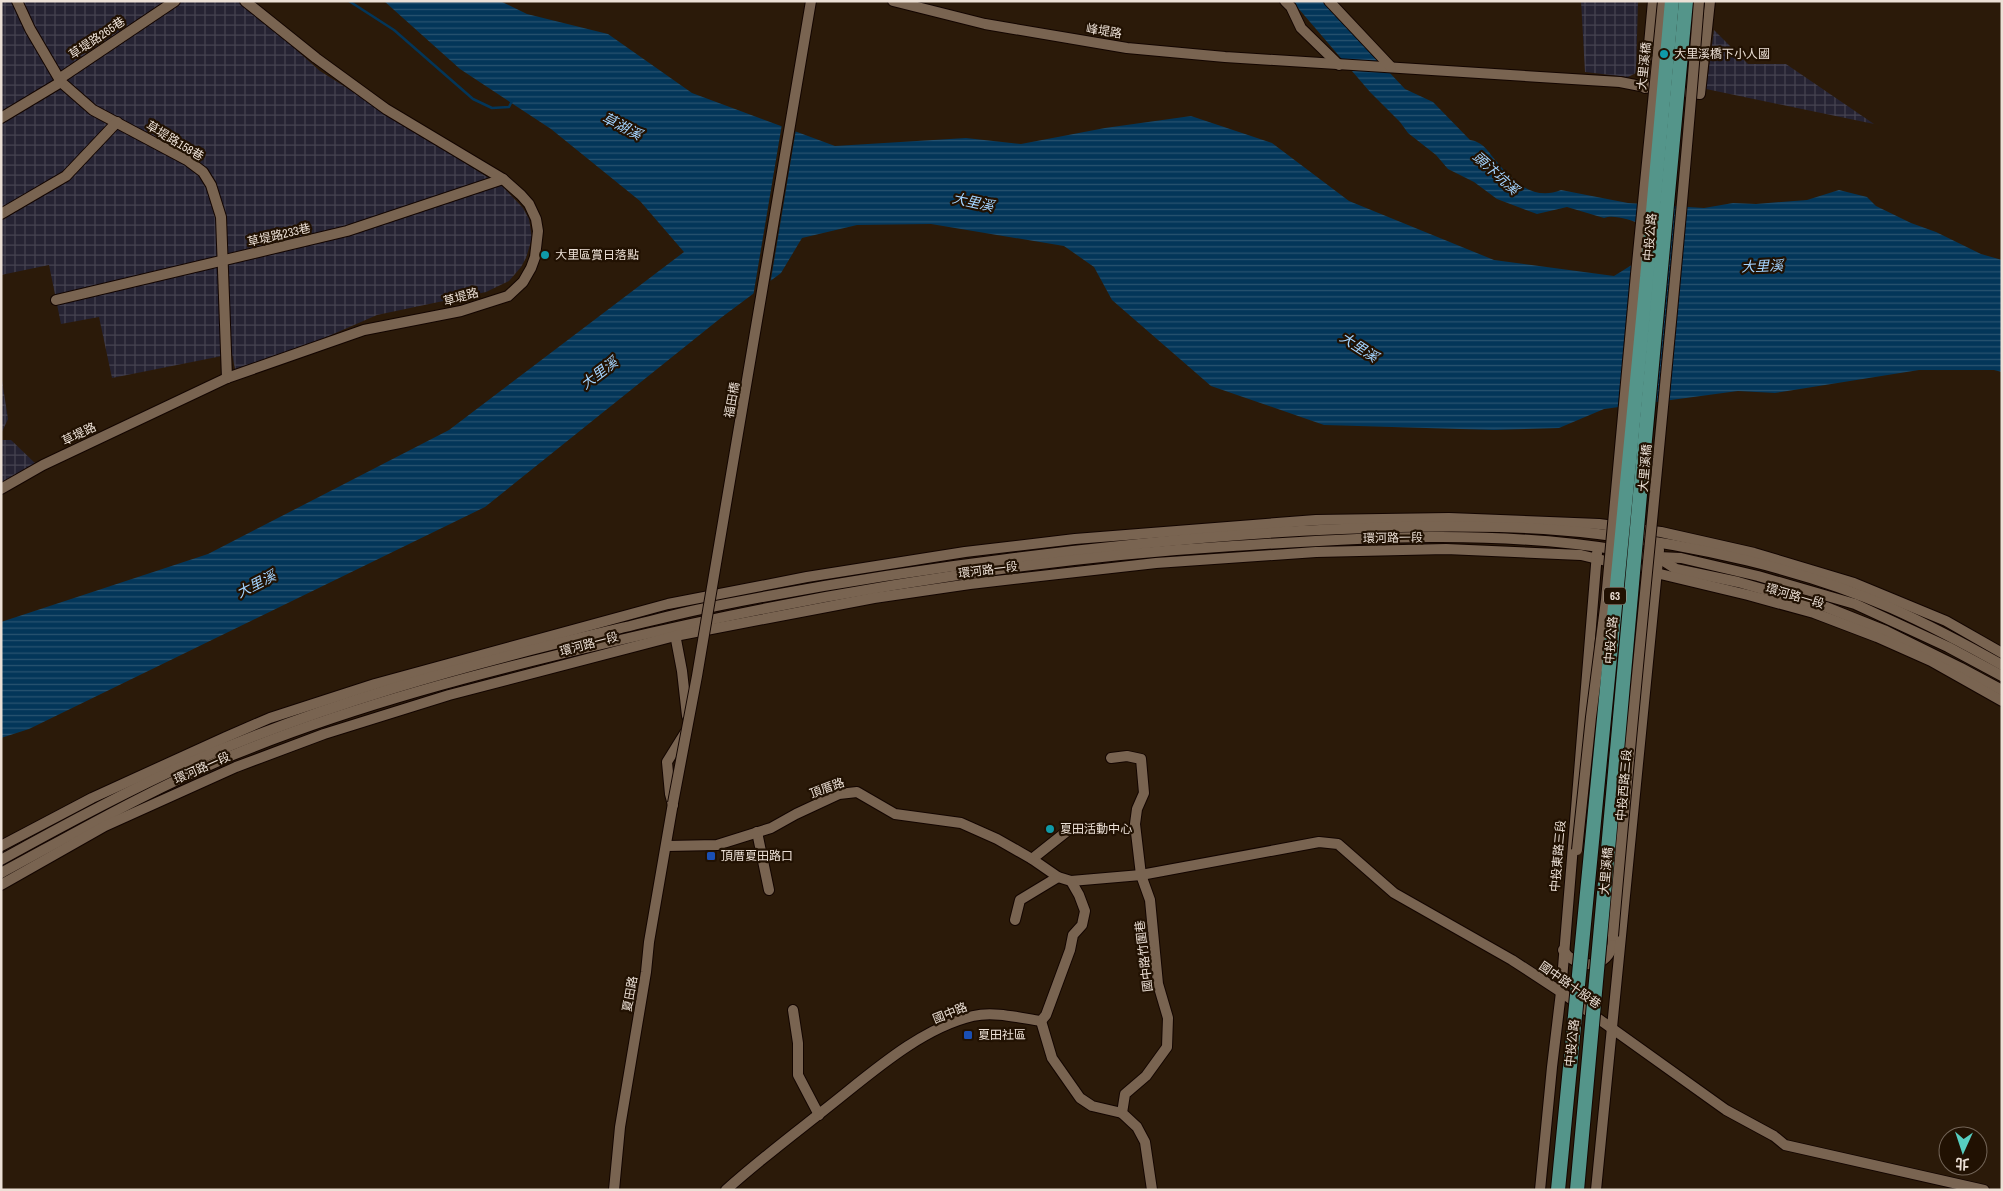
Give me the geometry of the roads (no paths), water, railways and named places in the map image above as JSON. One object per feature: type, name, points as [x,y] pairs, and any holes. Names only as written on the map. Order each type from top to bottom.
[{"type":"main road","name":"中投公路","points":[[1558,1190],[1647,278],[1672,1]]},
{"type":"main road","name":"中投公路","points":[[1577,1190],[1606,892],[1686,1]]},
{"type":"street","name":"草堤路158巷","points":[[17,1],[30,29],[60,81],[93,110],[187,160],[203,172],[211,185],[221,217],[227,378]]},
{"type":"street","name":"草堤路265巷","points":[[1,118],[60,81],[175,1]]},
{"type":"street","name":"草堤路","points":[[1,489],[43,465],[227,378],[364,330],[461,311],[508,296],[523,282],[531,268],[535,257],[538,231],[536,219],[529,204],[521,195],[503,179],[386,109],[316,58],[245,1]]},
{"type":"street","name":"福田橋","points":[[673,805],[697,676],[811,1]]},
{"type":"street","name":"峰堤路","points":[[893,1],[985,24],[1118,46],[1225,57],[1339,65]]},
{"type":"street","points":[[1285,1],[1301,28],[1339,65],[1620,82],[1645,88],[1700,94],[1710,1]]},
{"type":"street","points":[[1329,1],[1391,67]]},
{"type":"street","points":[[1645,88],[1653,1]]},
{"type":"street","name":"大里溪橋","points":[[1568,893],[1577,850],[1606,600],[1663,1]]},
{"type":"street","name":"大里溪橋","points":[[1613,936],[1640,633],[1655,498],[1699,1]]},
{"type":"street","points":[[1,214],[66,176],[117,122]]},
{"type":"street","name":"草堤路233巷","points":[[56,300],[348,231],[503,179]]},
{"type":"street","name":"環河路一段","points":[[1,846],[48,820],[155,768],[270,718],[375,684],[668,604],[807,577],[965,552],[1160,532],[1316,520],[1458,518],[1661,532],[1754,553],[1854,583],[1946,622],[2002,653]]},
{"type":"street","name":"環河路一段","points":[[1,860],[96,807],[189,764],[298,720],[435,676],[537,648],[671,616],[791,592],[942,567],[1075,550],[1218,536],[1276,532],[1459,526],[1599,529],[1660,544],[1751,562],[1802,576],[1857,595],[1887,606],[1953,637],[2001,670]]},
{"type":"street","name":"中投東路三段","points":[[1540,1190],[1561,992],[1599,529]]},
{"type":"street","name":"中投西路三段","points":[[1596,1190],[1661,532]]},
{"type":"street","name":"環河路一段","points":[[1,873],[173,782],[232,756],[314,724],[441,685],[858,590],[973,572],[1081,559],[1186,549],[1319,541],[1432,538],[1518,539],[1597,546],[1658,557],[1681,558],[1758,576],[1854,604],[2001,670]]},
{"type":"street","name":"環河路一段","points":[[1,885],[106,826],[236,767],[324,734],[449,694],[675,631],[970,584],[1156,563],[1316,552],[1446,549],[1581,555],[1814,613],[1877,637],[1988,688],[2002,690]]},
{"type":"street","name":"環河路一段","points":[[1658,557],[1676,569],[1747,584],[1826,607],[1886,631],[1988,688],[2002,701]]},
{"type":"street","points":[[668,604],[675,631],[687,711],[685,734],[667,762],[673,805]]},
{"type":"street","points":[[1988,688],[2001,670]]},
{"type":"street","name":"國中路竹圍巷","points":[[1112,758],[1128,756],[1141,759],[1144,793],[1137,808],[1135,824],[1141,875],[1150,900],[1158,984],[1168,1018],[1167,1047],[1146,1076],[1125,1094],[1122,1113]]},
{"type":"street","name":"頂厝路","points":[[667,846],[717,844],[772,828],[796,814],[839,794],[857,792],[895,814],[961,823],[997,839],[1032,859],[1058,877],[1071,880]]},
{"type":"street","name":"夏田路","points":[[614,1190],[620,1127],[646,972],[648,942],[673,805]]},
{"type":"street","points":[[757,832],[769,890]]},
{"type":"street","points":[[1032,859],[1066,832]]},
{"type":"street","name":"國中路十股巷","points":[[1141,875],[1319,842],[1338,844],[1394,893],[1512,960],[1561,992],[1726,1110],[1774,1136],[1785,1145],[1984,1190]]},
{"type":"street","points":[[1141,875],[1071,880],[1085,911],[1084,918],[1082,925],[1073,935],[1059,981],[1046,1015],[1041,1021],[1052,1058],[1080,1098],[1092,1106],[1122,1113],[1137,1127],[1145,1142],[1152,1190]]},
{"type":"street","points":[[1015,920],[1020,900],[1058,877]]},
{"type":"street","points":[[1563,950],[1573,961],[1584,964],[1597,963],[1606,958],[1612,950],[1613,936]]},
{"type":"street","points":[[1613,936],[1617,973]]},
{"type":"street","points":[[792,1010],[798,1042],[798,1075],[819,1115]]},
{"type":"street","name":"國中路","points":[[726,1190],[749,1169],[886,1062],[918,1040],[944,1027],[974,1016],[995,1015],[1041,1021]]},
{"type":"water","points":[[384,1],[500,1],[527,14],[608,34],[692,93],[835,146],[966,138],[1021,144],[1105,128],[1191,116],[1272,143],[1349,201],[1494,260],[1614,276],[1672,240],[1629,220],[1611,217],[1604,218],[1567,207],[1537,214],[1497,199],[1474,182],[1448,169],[1436,155],[1408,133],[1292,1],[1322,1],[1405,89],[1433,102],[1470,140],[1479,143],[1485,148],[1517,183],[1525,188],[1542,193],[1561,190],[1628,203],[1704,208],[1733,203],[1756,204],[1807,200],[1839,190],[1867,197],[1876,206],[1911,223],[1936,232],[1981,254],[2002,260],[2002,372],[1994,370],[1919,370],[1775,393],[1738,391],[1604,409],[1559,428],[1494,430],[1324,425],[1211,386],[1112,300],[1094,267],[1064,246],[931,224],[857,225],[802,238],[781,273],[722,317],[485,507],[29,729],[1,738],[1,622],[208,554],[449,430],[684,252],[640,201],[551,129],[460,69]]},
{"type":"waterway","points":[[349,1],[394,30],[473,99],[492,108],[509,107],[512,101]]},
{"type":"place","name":"大里溪橋下小人國","points":[[1664,54]]},
{"type":"place","name":"大里區賞日落點","points":[[545,255]]},
{"type":"place","name":"夏田活動中心","points":[[1050,829]]},
{"type":"place","name":"頂厝夏田路口","points":[[711,856]]},
{"type":"place","name":"夏田社區","points":[[968,1035]]},
{"type":"water label","name":"草湖溪","points":[[622,126]]},
{"type":"water label","name":"頭汴坑溪","points":[[1496,173]]},
{"type":"water label","name":"大里溪","points":[[973,202]]},
{"type":"water label","name":"大里溪","points":[[1762,266]]},
{"type":"water label","name":"大里溪","points":[[1359,347]]},
{"type":"water label","name":"大里溪","points":[[599,373]]},
{"type":"water label","name":"大里溪","points":[[256,584]]}]
